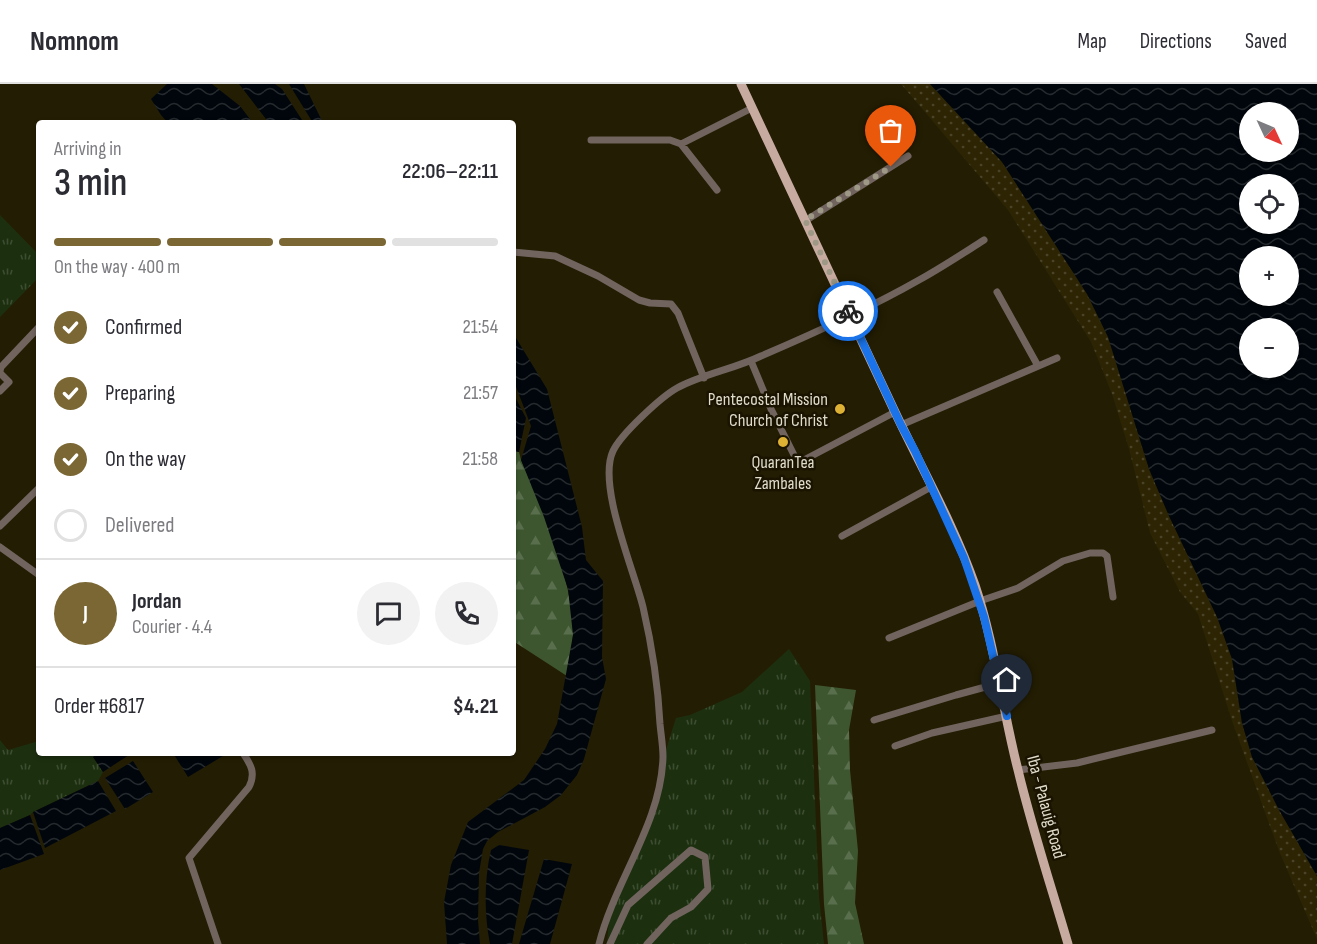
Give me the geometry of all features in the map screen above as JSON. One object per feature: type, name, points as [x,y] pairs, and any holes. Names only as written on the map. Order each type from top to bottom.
[{"type":"main road","name":"Iba - Palauig Road","points":[[741,84],[964,558],[980,601],[1018,770],[1068,944]]},
{"type":"street","points":[[681,144],[752,108]]},
{"type":"street","points":[[591,140],[670,140],[681,144],[717,190]]},
{"type":"street","points":[[805,220],[908,156]]},
{"type":"street","points":[[599,944],[603,926],[621,882],[654,812],[663,758],[657,678],[642,605],[614,507],[610,465],[613,451],[626,434],[655,405],[677,388],[751,361],[850,317],[919,280],[984,240]]},
{"type":"street","points":[[516,252],[555,256],[598,276],[639,300],[671,304],[678,313],[704,378]]},
{"type":"street","points":[[997,292],[1038,366]]},
{"type":"street","points":[[0,391],[9,382],[0,372],[1,367],[36,330]]},
{"type":"street","points":[[901,425],[1057,358]]},
{"type":"street","points":[[751,361],[771,409],[797,461],[802,461],[895,412]]},
{"type":"street","points":[[842,536],[931,487]]},
{"type":"street","points":[[0,526],[36,491]]},
{"type":"street","points":[[0,547],[36,573]]},
{"type":"street","points":[[889,638],[1018,588],[1063,561],[1090,553],[1103,553],[1107,556],[1113,597]]},
{"type":"street","points":[[874,720],[1000,683]]},
{"type":"street","points":[[895,746],[932,733],[1007,716]]},
{"type":"street","points":[[1018,770],[1077,763],[1212,730]]},
{"type":"street","points":[[218,944],[189,858],[254,778],[252,768],[245,756]]},
{"type":"street","points":[[610,944],[628,905],[691,850],[705,857],[708,890],[691,907],[671,918],[647,944]]},
{"type":"green space","points":[[0,215],[36,252],[36,280],[0,317]]},
{"type":"green space","points":[[516,452],[519,452],[539,500],[563,569],[572,615],[573,635],[567,676],[516,643]]},
{"type":"green space","points":[[789,649],[810,681],[819,897],[824,944],[607,944],[609,919],[643,837],[657,810],[664,756],[676,718],[690,715],[742,692]]},
{"type":"green space","points":[[815,685],[856,690],[849,730],[850,770],[858,851],[855,903],[864,944],[828,944],[824,904]]},
{"type":"green space","points":[[0,740],[8,750],[36,742],[36,756],[94,756],[103,772],[98,781],[0,828]]},
{"type":"sand","points":[[901,84],[930,84],[1002,162],[1087,294],[1108,337],[1149,469],[1217,617],[1232,659],[1242,723],[1252,757],[1317,877],[1317,939],[1279,851],[1232,721],[1198,614],[1180,592],[1150,533],[1129,449],[1112,394],[1091,342],[1008,210]]},
{"type":"water","points":[[167,84],[212,84],[240,106],[251,120],[165,120],[151,99]]},
{"type":"water","points":[[239,84],[275,84],[282,89],[302,120],[267,120]]},
{"type":"water","points":[[289,84],[304,84],[322,120],[311,120]]},
{"type":"water","points":[[930,84],[1317,84],[1317,876],[1252,757],[1242,723],[1232,659],[1217,617],[1149,469],[1108,337],[1087,294],[1002,162]]},
{"type":"water","points":[[516,338],[547,389],[582,527],[586,560],[603,581],[602,657],[606,679],[584,759],[577,775],[561,795],[545,807],[498,832],[487,841],[483,849],[479,873],[480,944],[447,944],[444,902],[451,865],[468,822],[524,780],[545,749],[557,724],[573,635],[568,589],[544,517],[521,460],[531,426],[516,387]]},
{"type":"water","points":[[516,399],[526,418],[519,452],[516,452]]},
{"type":"water","points":[[94,756],[127,756],[103,772]]},
{"type":"water","points":[[175,756],[223,756],[188,777]]},
{"type":"water","points":[[133,761],[153,792],[125,809],[105,778]]},
{"type":"water","points":[[98,781],[116,811],[45,848],[33,812]]},
{"type":"water","points":[[30,815],[44,854],[0,870],[0,828]]},
{"type":"water","points":[[499,845],[529,850],[512,944],[490,944],[488,933],[487,873],[491,850]]},
{"type":"water","points":[[544,859],[572,864],[550,944],[519,944]]},
{"type":"way so far","points":[[848,311],[805,220],[891,167]]},
{"type":"place","name":"Pentecostal Mission Church of Christ","points":[[840,409]]},
{"type":"place","name":"QuaranTea Zambales","points":[[783,442]]},
{"type":"route","points":[[848,311],[915,451],[975,585],[994,655],[1007,716]]}]
